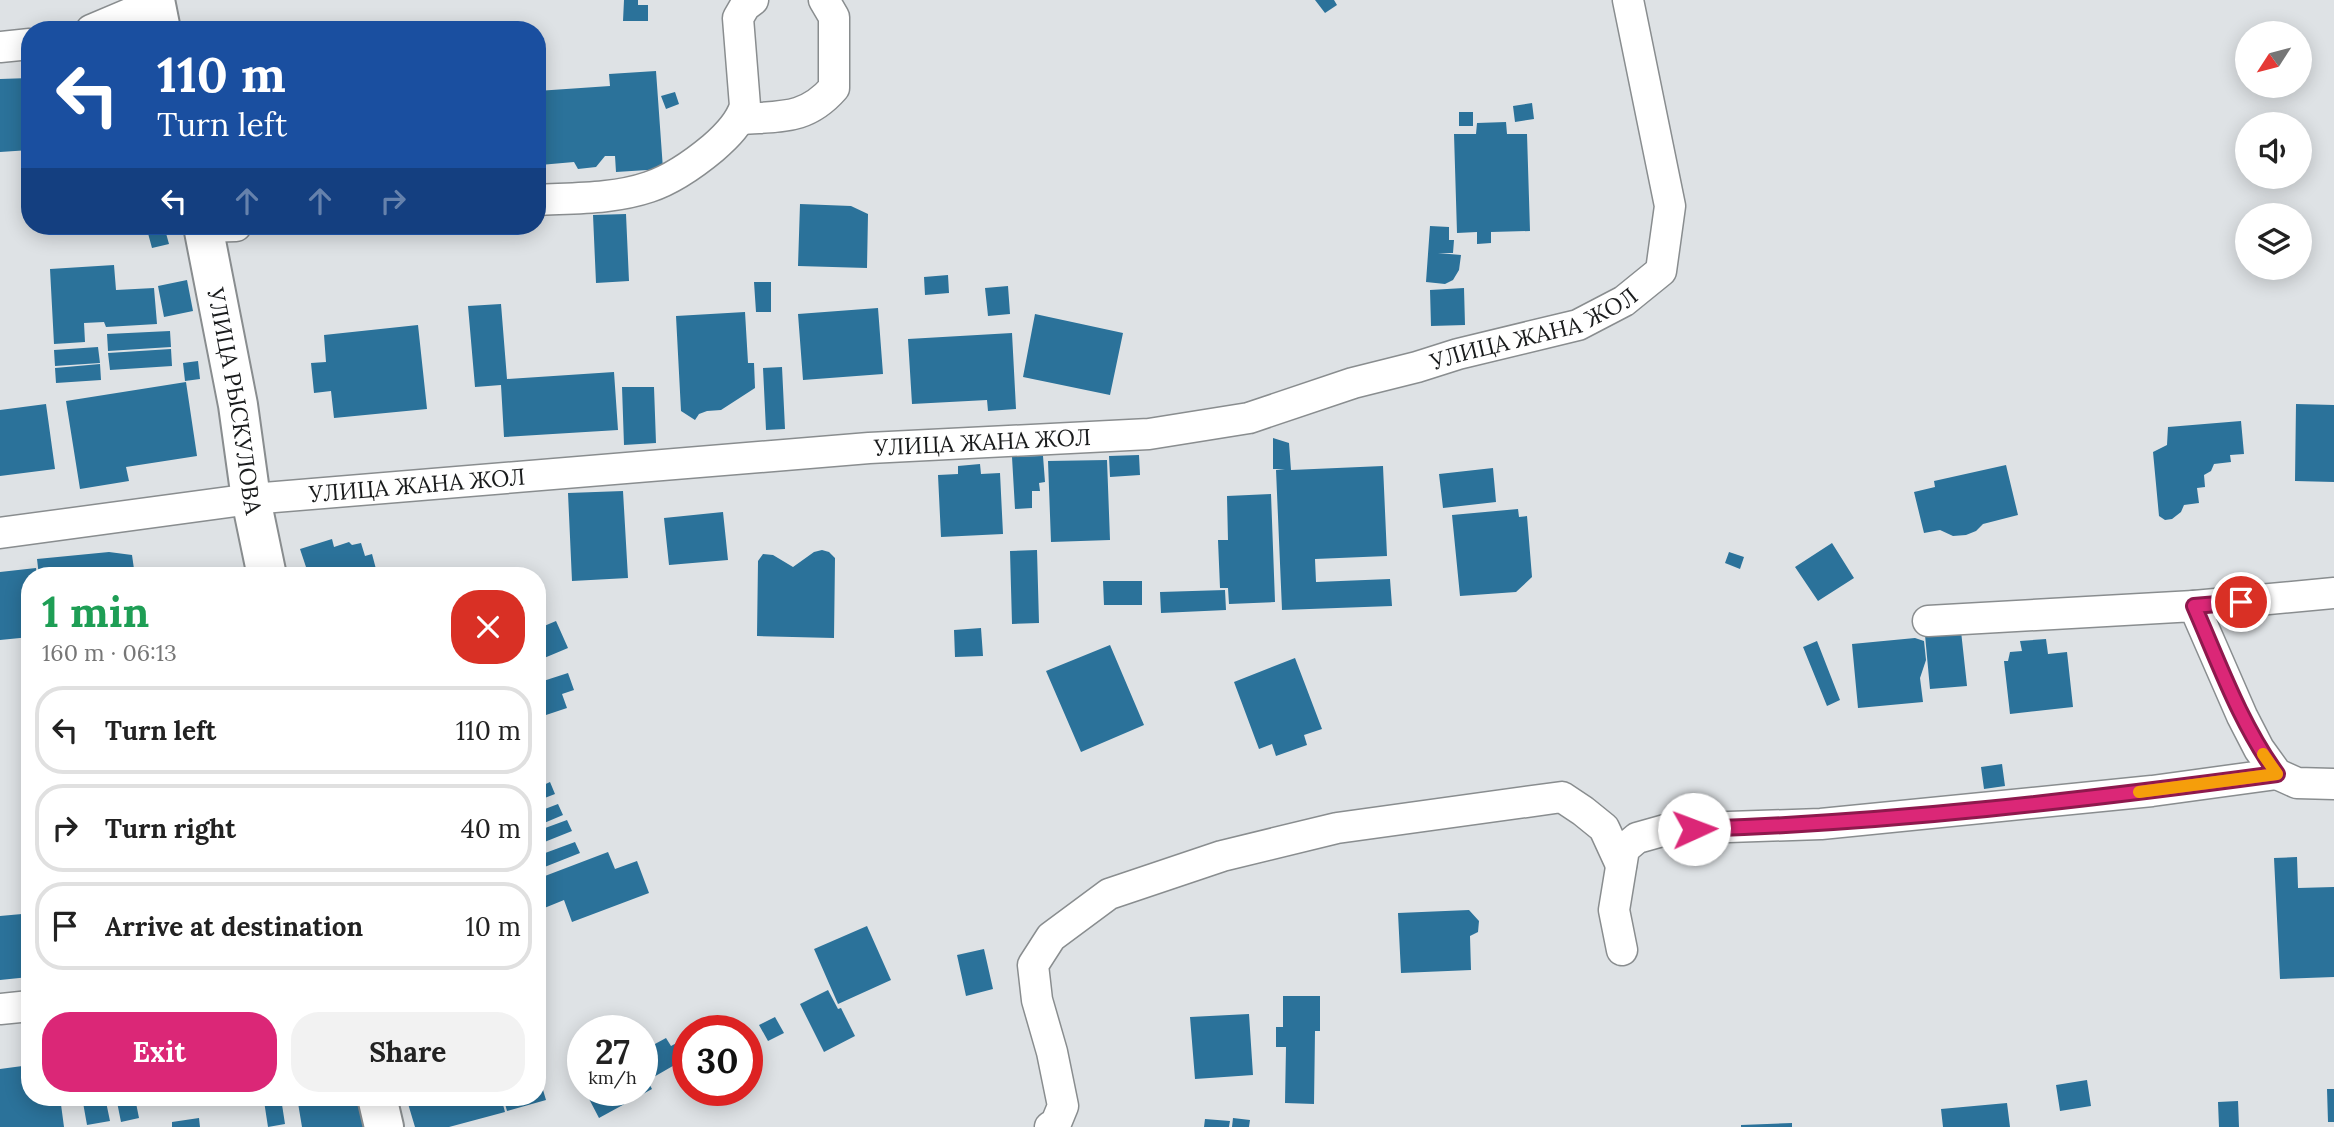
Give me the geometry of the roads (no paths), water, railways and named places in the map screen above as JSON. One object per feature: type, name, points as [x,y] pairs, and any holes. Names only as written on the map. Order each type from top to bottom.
[{"type":"street","points":[[546,200],[599,197],[650,187],[692,165],[718,144],[741,119],[745,106],[738,18],[745,6],[753,0]]},
{"type":"street","points":[[741,119],[807,111],[822,101],[834,88],[834,17],[824,0]]},
{"type":"street","name":"УЛИЦА ЖАНА ЖОЛ","points":[[0,533],[251,499],[869,448],[1149,434],[1249,418],[1353,383],[1458,354],[1578,326],[1624,301],[1661,271],[1670,206],[1628,0]]},
{"type":"street","points":[[122,21],[157,11]]},
{"type":"street","points":[[0,47],[21,45]]},
{"type":"street","name":"УЛИЦА РЫСКУЛОВА","points":[[215,235],[251,499],[265,567]]},
{"type":"street","points":[[1928,621],[2194,606],[2334,593]]},
{"type":"street","points":[[2194,606],[2242,716],[2259,749],[2277,774],[2297,783],[2334,784]]},
{"type":"street","points":[[1622,950],[1614,910],[1624,849],[1637,838],[1669,829],[1821,824],[2152,791],[2277,774]]},
{"type":"street","points":[[1050,1127],[1056,1123],[1062,1105],[1052,1052],[1037,1000],[1033,965],[1051,936],[1109,894],[1222,856],[1337,828],[1562,797],[1604,828],[1621,865]]},
{"type":"street","points":[[0,1009],[21,1007]]},
{"type":"street","points":[[379,1106],[384,1127]]}]
